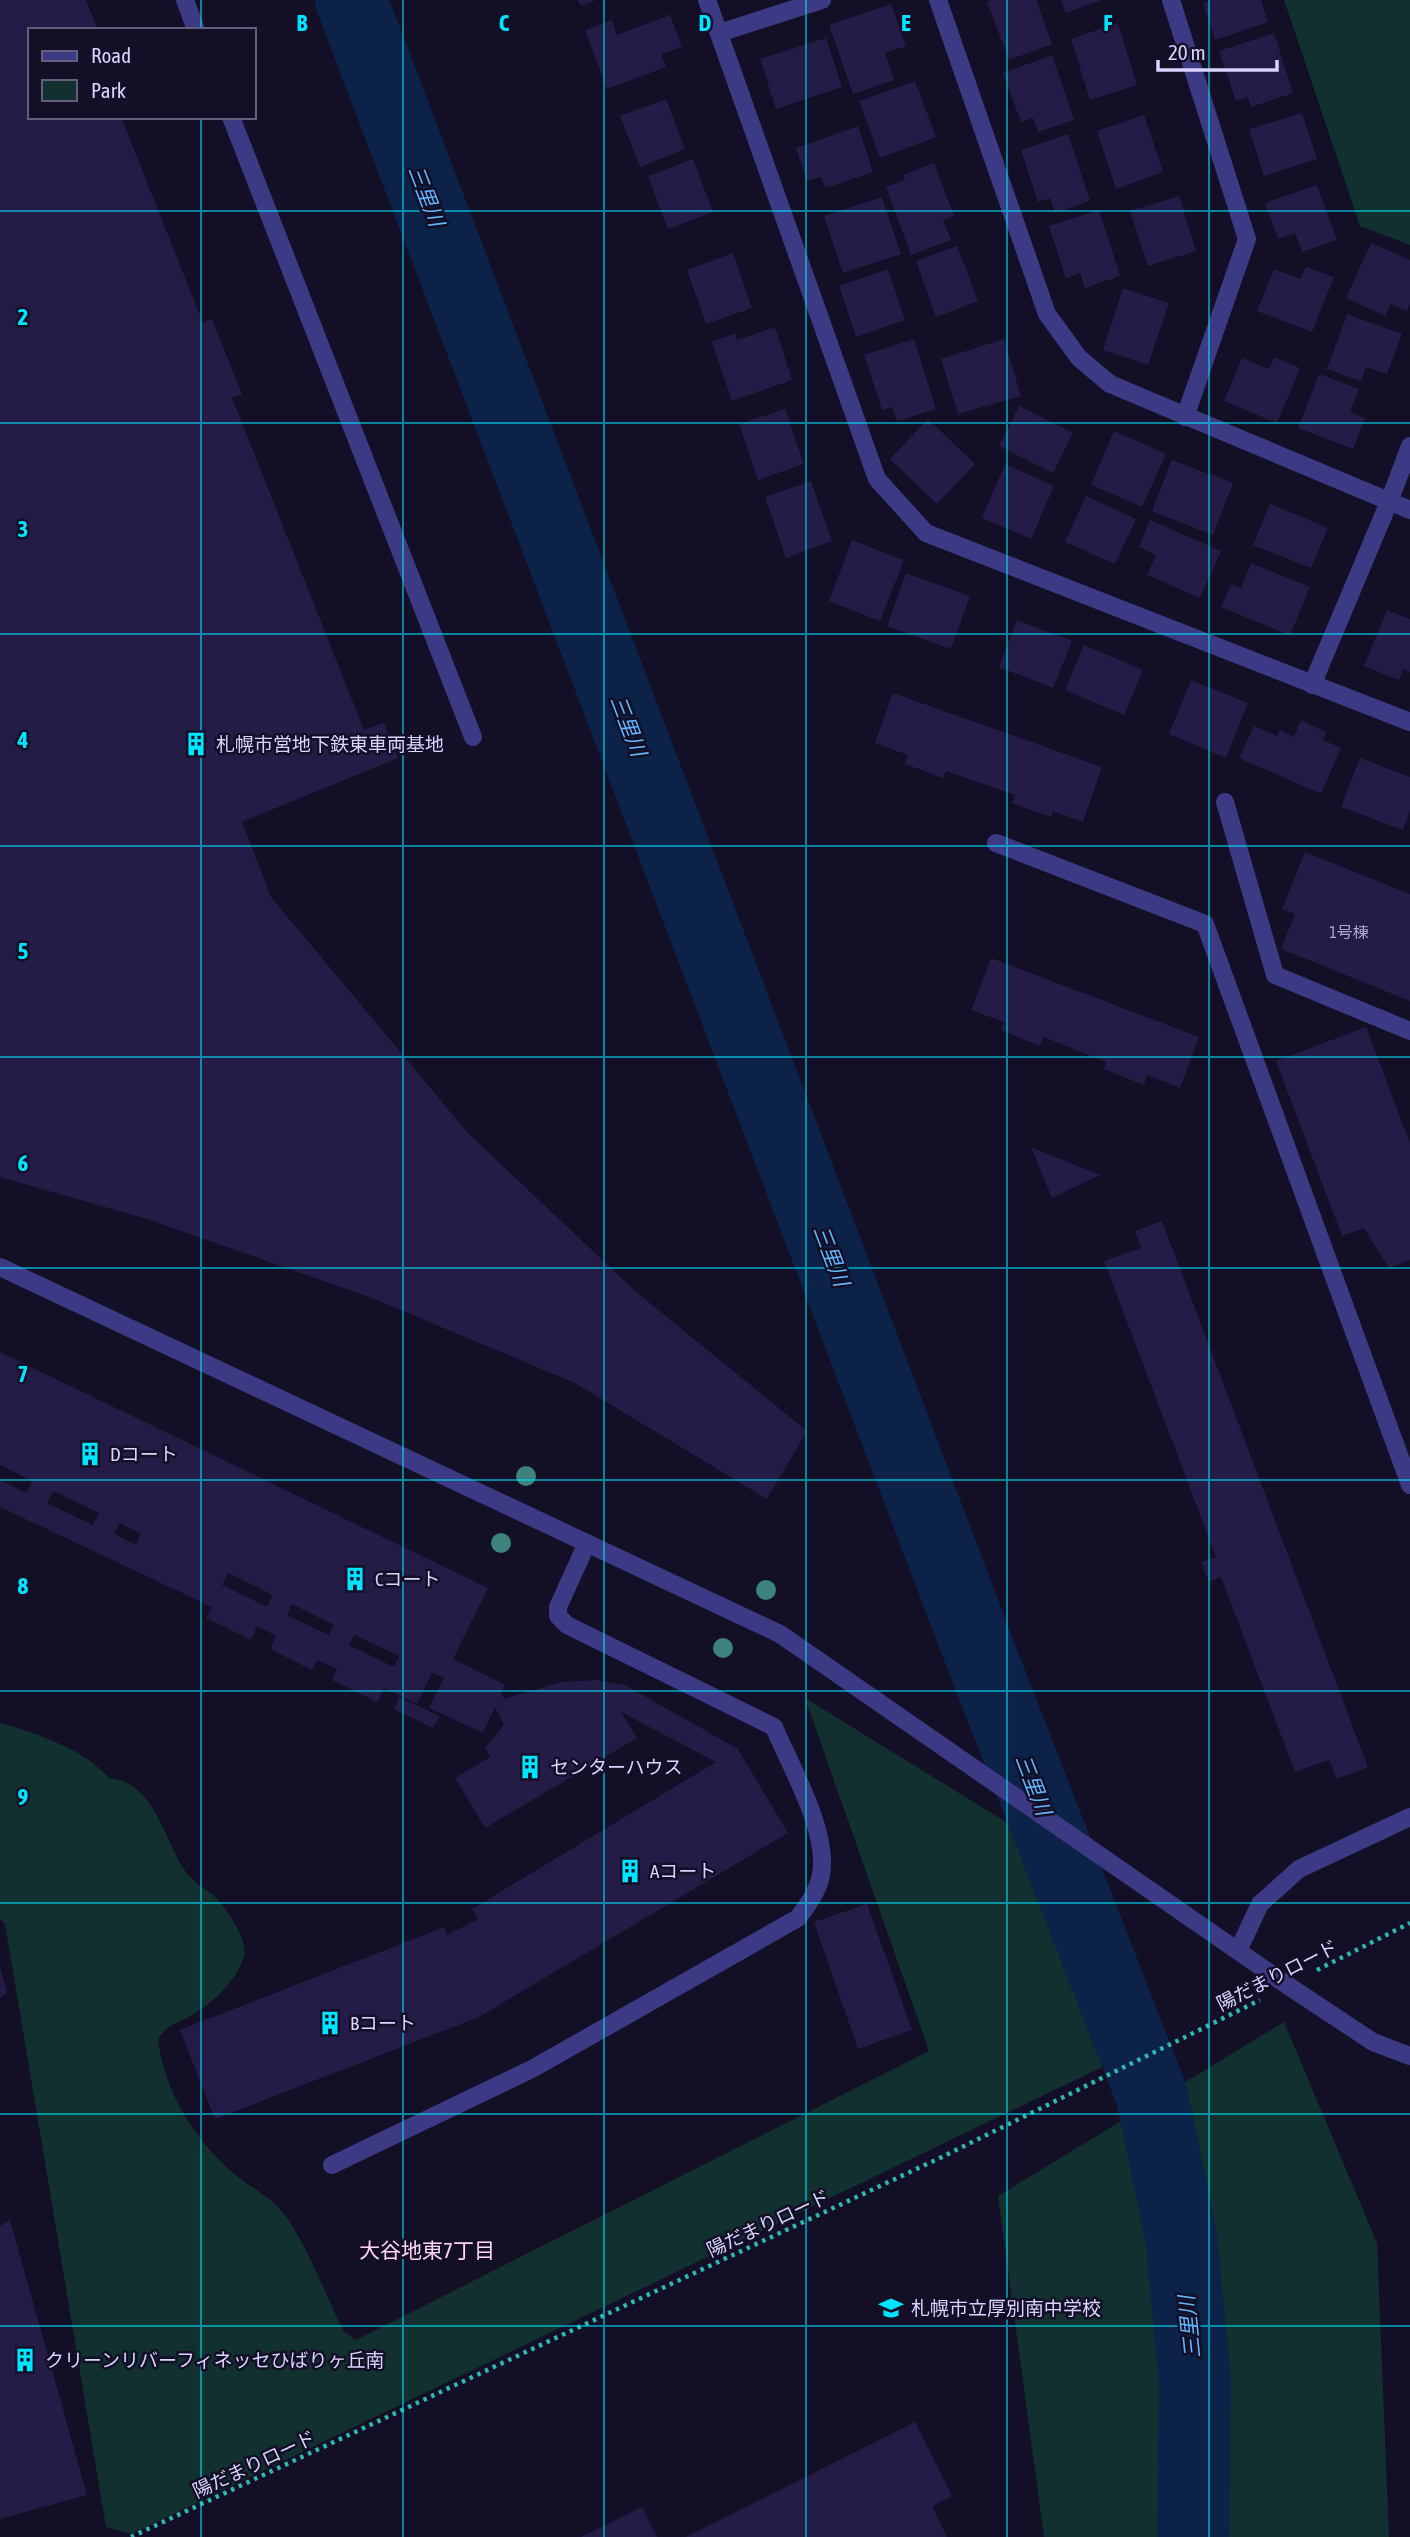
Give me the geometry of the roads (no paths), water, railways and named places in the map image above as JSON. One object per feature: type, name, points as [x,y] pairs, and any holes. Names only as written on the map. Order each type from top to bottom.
[{"type":"street","points":[[185,0],[195,28]]},
{"type":"street","points":[[707,0],[877,480],[926,533],[993,556],[1410,722]]},
{"type":"street","points":[[719,33],[822,0]]},
{"type":"street","points":[[938,0],[1047,314],[1079,358],[1110,384],[1410,509]]},
{"type":"street","points":[[1171,0],[1247,239],[1185,417]]},
{"type":"street","points":[[232,119],[473,737]]},
{"type":"street","points":[[1312,685],[1410,446]]},
{"type":"street","points":[[1225,802],[1275,975],[1410,1031]]},
{"type":"street","points":[[996,843],[1205,925],[1410,1485]]},
{"type":"street","points":[[0,1267],[780,1634],[1287,1985],[1373,2042],[1410,2056]]},
{"type":"street","points":[[332,2165],[532,2069],[798,1918],[821,1879],[823,1856],[819,1835],[774,1727],[567,1625],[558,1616],[558,1607],[587,1543]]},
{"type":"street","points":[[1238,1951],[1260,1904],[1299,1869],[1410,1817]]},
{"type":"waterway","name":"三里川","points":[[351,0],[981,1656],[1152,2096],[1181,2236],[1195,2382],[1193,2537]]},
{"type":"place","name":"札幌市営地下鉄東車両基地","points":[[196,744]]},
{"type":"place","name":"Dコート","points":[[90,1454]]},
{"type":"place","name":"Cコート","points":[[355,1579]]},
{"type":"place","name":"センターハウス","points":[[530,1767]]},
{"type":"place","name":"Aコート","points":[[630,1871]]},
{"type":"place","name":"Bコート","points":[[330,2023]]},
{"type":"place","name":"札幌市立厚別南中学校","points":[[891,2308]]},
{"type":"place","name":"クリーンリバーフィネッセひばりヶ丘南","points":[[25,2360]]},
{"type":"district","name":"大谷地東7丁目","points":[[427,2251]]}]
